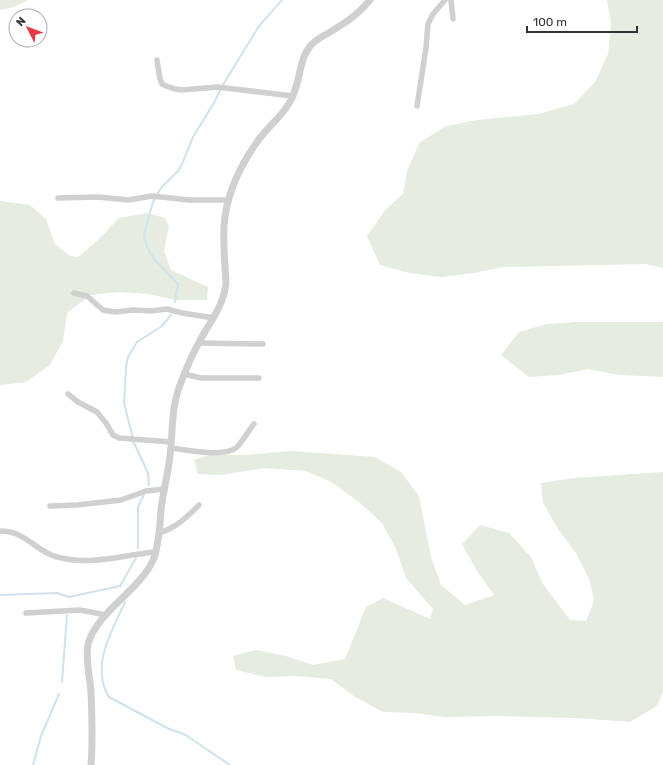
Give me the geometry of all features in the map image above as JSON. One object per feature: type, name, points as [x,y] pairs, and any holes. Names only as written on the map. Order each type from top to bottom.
[{"type":"street","points":[[91,765],[91,693],[88,646],[96,629],[106,615],[143,575],[151,563],[155,552],[171,445],[176,395],[184,374],[222,302],[226,284],[224,226],[228,200],[238,174],[251,150],[266,130],[286,108],[294,96],[304,58],[310,47],[319,38],[352,18],[370,0]]},
{"type":"street","points":[[417,106],[426,48],[428,24],[433,14],[445,0]]},
{"type":"street","points":[[451,0],[453,19]]},
{"type":"street","points":[[157,60],[160,79],[162,84],[166,86],[182,90],[217,87],[294,96]]},
{"type":"street","points":[[58,198],[98,197],[128,200],[152,196],[164,196],[193,200],[228,200]]},
{"type":"street","points":[[74,292],[87,296],[103,310],[108,311],[151,311],[168,309],[182,313],[214,318]]},
{"type":"street","points":[[199,344],[263,344]]},
{"type":"street","points":[[184,374],[201,378],[259,378]]},
{"type":"street","points":[[68,394],[78,402],[97,412],[116,437],[134,440],[213,452],[232,450],[254,424]]},
{"type":"street","points":[[50,506],[77,506],[121,500],[146,491],[165,489]]},
{"type":"street","points":[[159,533],[178,525],[199,505]]},
{"type":"street","points":[[0,531],[10,531],[21,534],[46,553],[70,560],[99,560],[155,552]]},
{"type":"street","points":[[26,613],[80,610],[106,615]]},
{"type":"shaded area","points":[[0,0],[28,0],[14,7],[0,10]]},
{"type":"shaded area","points":[[607,0],[663,0],[663,268],[645,264],[503,267],[474,273],[442,277],[409,273],[380,265],[367,236],[386,209],[403,194],[407,171],[419,143],[446,126],[477,120],[539,114],[574,104],[595,82],[608,54],[611,23]]},
{"type":"shaded area","points":[[0,201],[30,205],[46,219],[55,244],[70,256],[78,257],[100,238],[119,218],[147,213],[165,218],[169,226],[164,251],[171,270],[208,287],[207,300],[176,300],[148,294],[119,292],[91,295],[67,313],[63,341],[50,365],[26,382],[0,385]]},
{"type":"shaded area","points":[[578,322],[663,322],[663,377],[619,375],[588,369],[559,375],[529,377],[501,355],[519,332],[547,324]]},
{"type":"shaded area","points":[[291,451],[375,457],[401,472],[419,496],[431,557],[441,585],[465,605],[494,595],[477,571],[462,544],[480,525],[509,533],[531,557],[543,584],[570,620],[586,621],[594,601],[590,581],[576,553],[558,529],[543,503],[541,483],[574,478],[663,472],[663,691],[657,706],[630,722],[576,718],[495,716],[445,717],[415,713],[383,712],[355,697],[331,679],[297,676],[266,677],[236,670],[233,656],[256,650],[286,656],[313,665],[345,659],[366,607],[383,598],[430,619],[433,609],[406,578],[396,549],[382,523],[359,502],[333,483],[306,471],[264,468],[221,475],[198,474],[194,460],[209,455],[247,455]]},
{"type":"waterway","points":[[175,302],[178,284],[155,260],[148,249],[144,237],[153,202],[161,188],[178,171],[193,137],[259,26],[282,0]]},
{"type":"waterway","points":[[149,485],[148,473],[134,443],[124,403],[126,367],[128,357],[137,342],[162,326],[171,315]]},
{"type":"waterway","points":[[138,548],[138,507],[144,494]]},
{"type":"waterway","points":[[0,595],[57,593],[69,597],[120,586],[136,558]]},
{"type":"waterway","points":[[125,602],[109,637],[102,661],[104,685],[109,697],[169,729],[184,734],[230,765]]},
{"type":"waterway","points":[[62,682],[67,615]]},
{"type":"waterway","points":[[33,765],[41,736],[59,694]]}]
